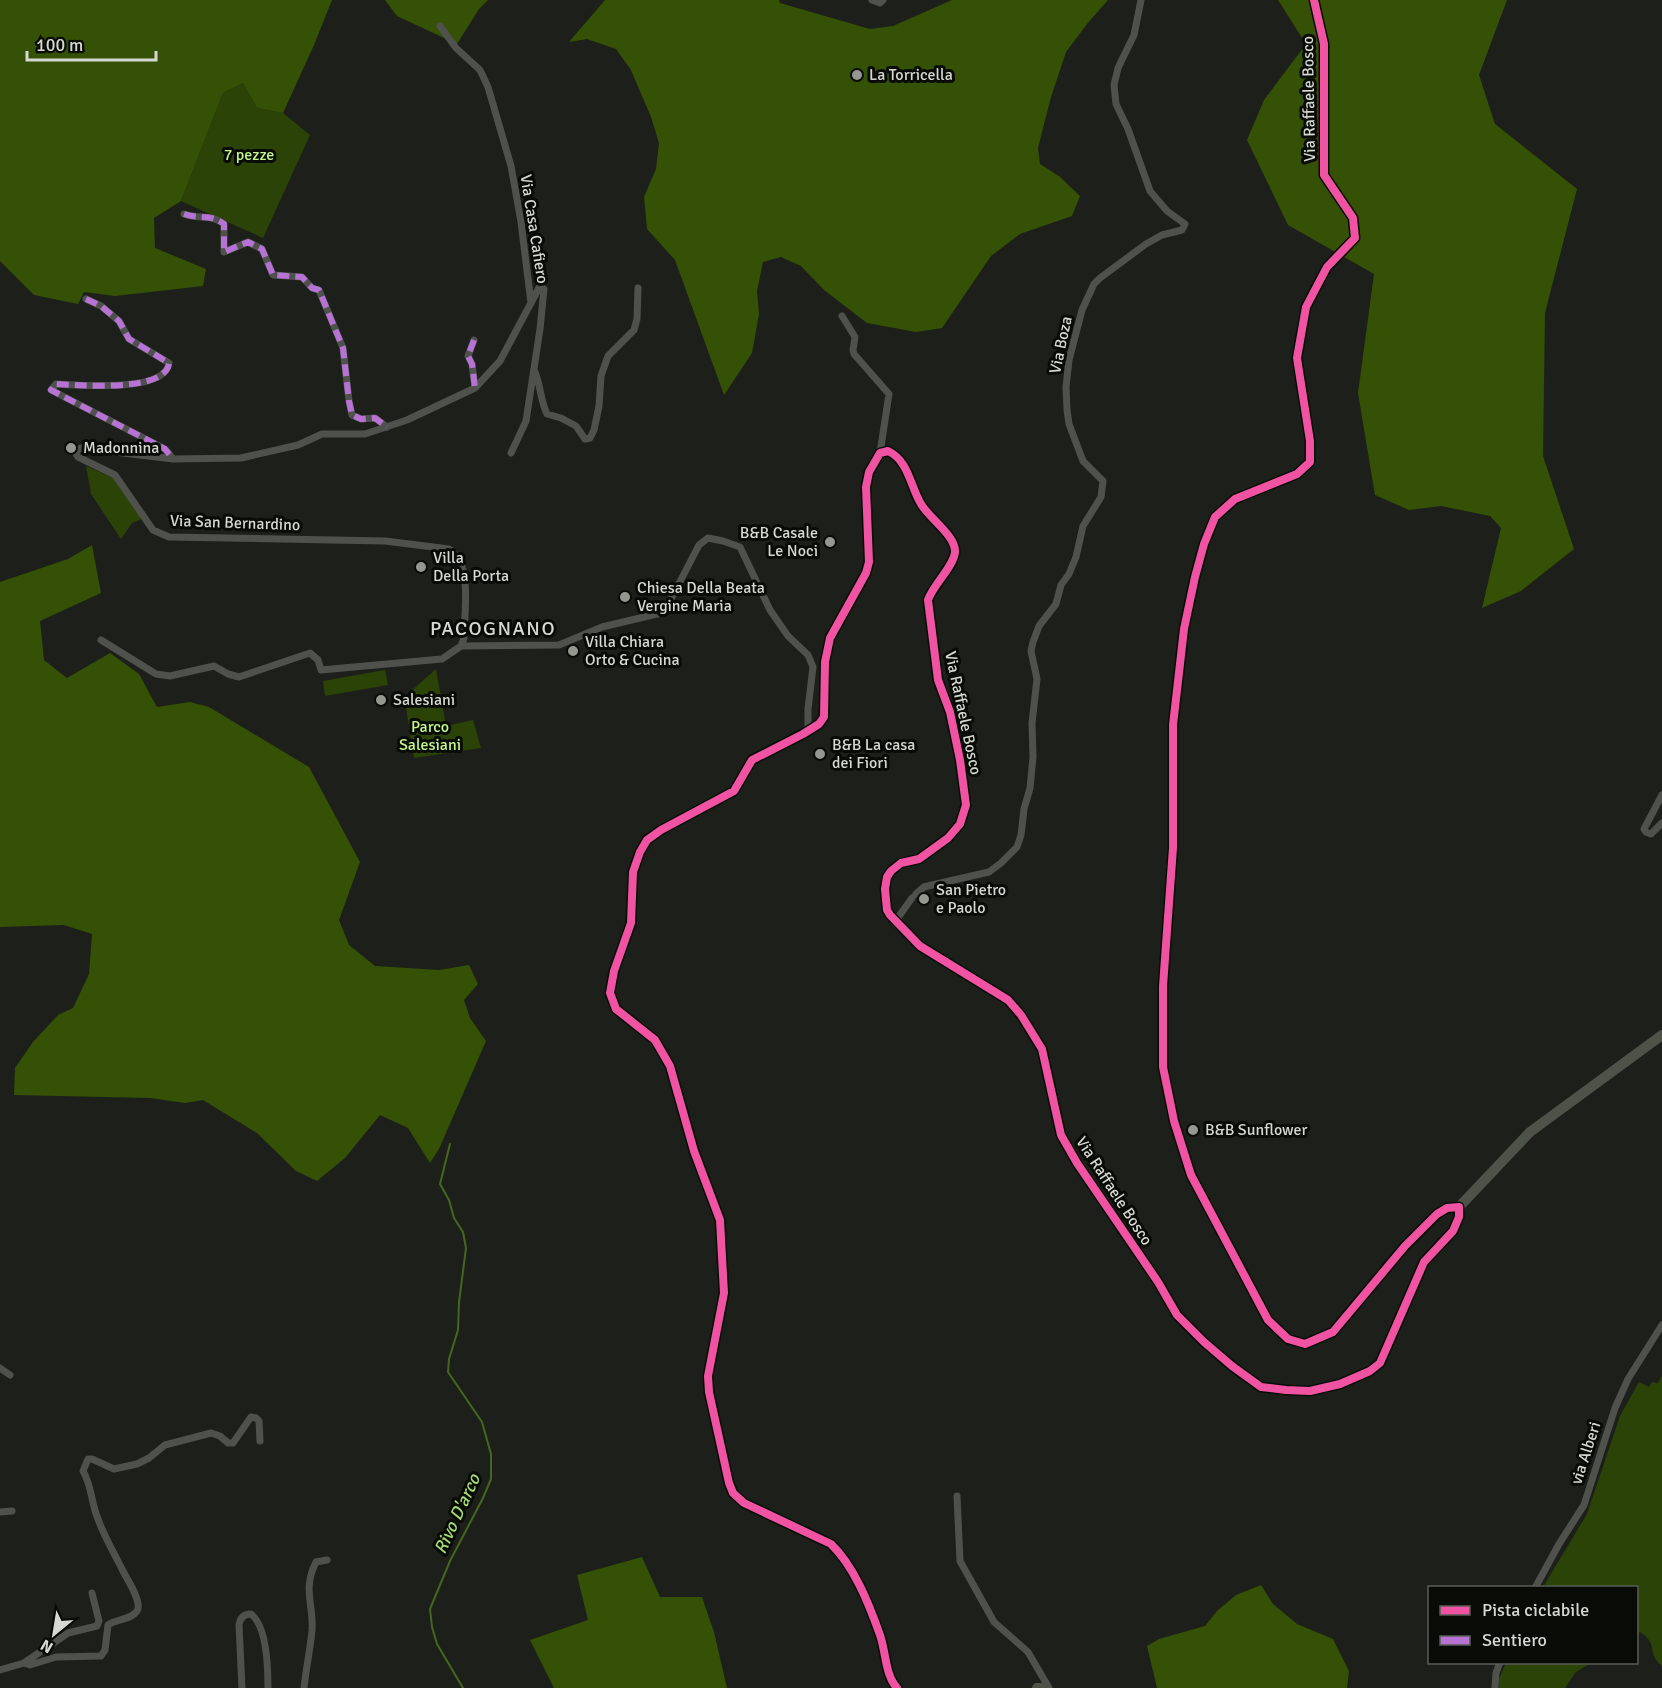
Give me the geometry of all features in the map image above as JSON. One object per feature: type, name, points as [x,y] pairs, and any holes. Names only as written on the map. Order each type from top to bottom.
[{"type":"street","points":[[872,0],[880,3],[883,0]]},
{"type":"street","name":"Via Boza","points":[[893,920],[897,919],[914,896],[924,887],[989,872],[1017,847],[1021,835],[1033,757],[1032,723],[1037,679],[1031,651],[1032,642],[1043,621],[1056,604],[1061,585],[1076,557],[1083,526],[1097,505],[1102,490],[1103,481],[1083,461],[1069,424],[1067,410],[1066,387],[1069,360],[1082,310],[1094,284],[1100,278],[1146,244],[1162,235],[1182,230],[1185,224],[1167,211],[1149,191],[1128,129],[1116,104],[1114,85],[1116,76],[1134,35],[1141,0]]},
{"type":"street","name":"Via Raffaele Bosco","points":[[880,453],[888,451],[900,459],[921,504],[954,545],[955,554],[928,600],[938,680],[950,712],[966,805],[960,824],[948,838],[919,859],[901,864],[891,871],[887,877],[885,889],[887,910],[893,920],[920,946],[1008,1000],[1021,1015],[1042,1049],[1061,1134],[1077,1163],[1158,1282],[1177,1315],[1204,1342],[1261,1387],[1310,1391],[1340,1384],[1370,1371],[1380,1363],[1424,1262],[1453,1231],[1459,1216],[1459,1207],[1447,1208],[1437,1214],[1370,1286],[1333,1332],[1305,1344],[1288,1339],[1268,1320],[1191,1175],[1174,1121],[1163,1067],[1163,986],[1173,848],[1173,725],[1184,629],[1195,577],[1204,544],[1215,517],[1235,499],[1297,474],[1310,462],[1310,441],[1297,358],[1306,307],[1327,267],[1355,238],[1353,218],[1324,175],[1324,44],[1314,0]]},
{"type":"street","name":"Via Casa Cafiero","points":[[440,26],[456,48],[480,70],[488,87],[511,166],[521,222],[531,303]]},
{"type":"street","points":[[184,214],[197,218],[210,216],[224,224],[224,252],[248,242],[262,249],[273,275],[302,277],[312,288],[319,290],[343,348],[352,415],[361,419],[375,418],[387,427]]},
{"type":"street","name":"Via Casa Cafiero","points":[[511,453],[526,421],[544,289],[540,286],[531,303]]},
{"type":"street","points":[[534,370],[543,407],[547,414],[576,426],[585,439],[590,438],[599,406],[601,376],[608,356],[634,330],[637,319],[638,288]]},
{"type":"street","points":[[86,299],[101,306],[119,321],[129,339],[169,363],[169,368],[161,377],[141,383],[96,386],[56,384],[51,390],[165,450],[173,459]]},
{"type":"street","name":"Via San Bernardino","points":[[461,646],[464,638],[465,572],[455,553],[449,549],[385,541],[169,537],[153,530],[114,475],[78,457],[75,452],[81,448],[173,459],[241,458],[298,445],[322,434],[365,434],[387,427],[475,388],[500,361],[531,303]]},
{"type":"street","points":[[842,316],[855,337],[854,354],[889,394],[880,453],[869,472],[866,486],[869,562],[866,573],[830,638],[825,662],[824,717],[819,724],[752,760],[734,791],[661,830],[647,840],[633,872],[631,923],[614,971],[610,993],[616,1009],[655,1040],[670,1066],[694,1151],[720,1220],[724,1293],[708,1376],[709,1392],[733,1493],[744,1503],[831,1544],[840,1552],[850,1566],[880,1635],[891,1681],[897,1688]]},
{"type":"street","points":[[474,340],[468,356],[472,364],[475,388]]},
{"type":"street","points":[[101,640],[156,674],[170,676],[214,666],[239,677],[310,654],[318,660],[321,670],[442,659],[461,646],[559,645],[603,627],[657,614],[671,599],[699,545],[708,538],[740,548],[770,610],[788,636],[808,656],[813,667],[808,730]]},
{"type":"street","points":[[1662,795],[1644,829],[1651,834],[1662,823]]},
{"type":"street","points":[[1459,1207],[1530,1132],[1662,1035]]},
{"type":"street","name":"via Alberi","points":[[1535,1586],[1584,1505],[1615,1408],[1628,1379],[1662,1325]]},
{"type":"street","points":[[0,1368],[10,1375]]},
{"type":"street","points":[[24,1663],[30,1665],[56,1658],[101,1656],[105,1650],[108,1625],[135,1614],[138,1608],[138,1602],[98,1520],[90,1485],[83,1471],[88,1459],[92,1458],[114,1468],[143,1461],[165,1445],[211,1433],[232,1443],[251,1417],[259,1421],[260,1442]]},
{"type":"street","points":[[957,1496],[960,1561],[994,1622],[1028,1652],[1048,1688]]},
{"type":"street","points":[[0,1512],[12,1511]]},
{"type":"street","points":[[304,1688],[312,1630],[308,1588],[310,1575],[316,1562],[327,1560]]},
{"type":"street","points":[[0,1670],[24,1663],[68,1633],[97,1626],[99,1621],[92,1593]]},
{"type":"street","points":[[242,1688],[239,1625],[242,1618],[251,1614],[257,1621],[263,1638],[268,1665],[268,1688]]},
{"type":"street","points":[[1495,1688],[1499,1664]]},
{"type":"street","points":[[1037,1688],[1044,1688]]},
{"type":"green space","points":[[0,0],[332,0],[283,113],[257,108],[243,83],[223,93],[181,201],[154,218],[155,248],[206,269],[203,286],[115,296],[84,292],[78,304],[34,295],[0,261]]},
{"type":"green space","points":[[385,0],[488,0],[479,9],[457,44],[397,16]]},
{"type":"green space","points":[[605,0],[779,0],[780,3],[870,29],[893,26],[952,0],[1108,0],[1066,52],[1038,148],[1040,164],[1060,177],[1080,196],[1072,216],[1020,234],[991,256],[942,328],[916,332],[867,323],[824,290],[801,266],[781,257],[763,262],[757,291],[759,314],[752,353],[724,395],[675,260],[647,229],[644,197],[656,169],[659,143],[651,117],[631,70],[616,49],[587,39],[569,42]]},
{"type":"green space","points":[[1278,0],[1507,0],[1479,75],[1495,124],[1577,189],[1545,313],[1543,456],[1574,549],[1521,591],[1482,608],[1501,528],[1490,516],[1441,506],[1409,510],[1375,495],[1358,393],[1374,274],[1288,225],[1247,140],[1264,100],[1306,44]]},
{"type":"green space","name":"7 pezze","points":[[243,83],[257,108],[283,113],[310,135],[263,238],[181,201],[223,93]]},
{"type":"green space","points":[[86,466],[113,478],[142,519],[132,523],[121,539],[91,494]]},
{"type":"green space","points":[[92,545],[101,593],[40,621],[44,660],[67,678],[110,653],[139,674],[157,707],[190,702],[209,707],[309,767],[360,862],[339,920],[349,945],[375,966],[439,970],[469,965],[478,984],[464,1000],[470,1018],[486,1041],[439,1149],[430,1163],[408,1128],[380,1115],[345,1158],[317,1181],[296,1171],[257,1133],[203,1100],[185,1103],[150,1098],[14,1095],[15,1068],[33,1042],[58,1015],[73,1008],[89,974],[92,934],[64,925],[0,927],[0,582],[68,559]]},
{"type":"green space","name":"Parco Salesiani","points":[[436,669],[446,726],[473,720],[481,748],[414,758],[405,701],[410,692]]},
{"type":"green space","points":[[385,670],[388,685],[325,696],[323,681]]},
{"type":"green space","points":[[1662,1376],[1662,1666],[1654,1656],[1649,1641],[1640,1632],[1638,1633],[1638,1586],[1544,1586],[1587,1514],[1620,1416],[1639,1382],[1649,1387],[1652,1382],[1658,1383]]},
{"type":"green space","points":[[642,1557],[660,1597],[702,1597],[714,1632],[727,1688],[554,1688],[530,1640],[588,1620],[577,1575]]},
{"type":"green space","points":[[1261,1585],[1273,1604],[1297,1624],[1333,1639],[1349,1671],[1347,1688],[1157,1688],[1147,1646],[1159,1639],[1205,1626],[1217,1611],[1236,1595]]},
{"type":"green space","points":[[1505,1664],[1589,1664],[1576,1672],[1565,1688],[1499,1688],[1499,1679]]},
{"type":"waterway","name":"Rivo D'arco","points":[[450,1144],[440,1184],[449,1200],[454,1218],[463,1232],[466,1248],[458,1330],[449,1359],[448,1372],[482,1422],[491,1454],[491,1479],[450,1561],[430,1609],[437,1644],[463,1688]]},
{"type":"marked path","points":[[184,214],[214,219],[224,224],[224,252],[248,242],[262,249],[273,275],[302,277],[312,288],[319,290],[343,348],[352,415],[361,419],[375,418],[387,427]]},
{"type":"marked path","points":[[86,299],[101,306],[119,321],[129,339],[169,363],[164,373],[138,383],[101,386],[56,384],[51,390],[165,449],[173,459]]},
{"type":"marked path","points":[[474,340],[468,356],[472,364],[475,388]]},
{"type":"cycle path","points":[[897,1688],[890,1677],[880,1635],[866,1598],[854,1574],[839,1553],[831,1544],[744,1503],[733,1493],[729,1483],[709,1392],[708,1376],[724,1293],[720,1220],[694,1151],[670,1066],[655,1040],[616,1009],[610,993],[614,971],[631,923],[633,872],[647,840],[661,830],[734,791],[752,760],[803,734],[819,724],[824,717],[825,662],[830,638],[866,573],[869,562],[866,487],[869,472],[880,453],[888,451],[895,455],[905,467],[921,504],[947,533],[954,546],[954,557],[928,600],[938,680],[950,712],[966,805],[960,824],[948,838],[919,859],[901,863],[891,871],[887,877],[885,889],[887,910],[920,946],[1008,1000],[1021,1015],[1042,1049],[1061,1135],[1077,1163],[1158,1282],[1177,1315],[1204,1342],[1261,1387],[1286,1390],[1310,1391],[1340,1384],[1370,1371],[1380,1363],[1424,1262],[1453,1231],[1459,1217],[1459,1207],[1447,1208],[1437,1214],[1405,1246],[1333,1332],[1305,1344],[1288,1339],[1268,1320],[1191,1175],[1174,1121],[1163,1067],[1163,986],[1173,848],[1173,725],[1184,629],[1195,577],[1204,544],[1215,517],[1235,499],[1297,474],[1310,462],[1310,441],[1297,358],[1306,307],[1327,267],[1355,238],[1353,218],[1324,175],[1324,44],[1314,0]]},
{"type":"place","name":"La Torricella","points":[[857,75]]},
{"type":"place","name":"Madonnina","points":[[71,448]]},
{"type":"place","name":"B&B Casale Le Noci","points":[[830,542]]},
{"type":"place","name":"Villa Della Porta","points":[[421,567]]},
{"type":"place","name":"Chiesa Della Beata Vergine Maria","points":[[625,597]]},
{"type":"place","name":"Villa Chiara Orto & Cucina","points":[[573,651]]},
{"type":"place","name":"Salesiani","points":[[381,700]]},
{"type":"place","name":"B&B La casa dei Fiori","points":[[820,754]]},
{"type":"place","name":"San Pietro e Paolo","points":[[924,899]]},
{"type":"place","name":"B&B Sunflower","points":[[1193,1130]]},
{"type":"district","name":"PACOGNANO","points":[[493,628]]}]
